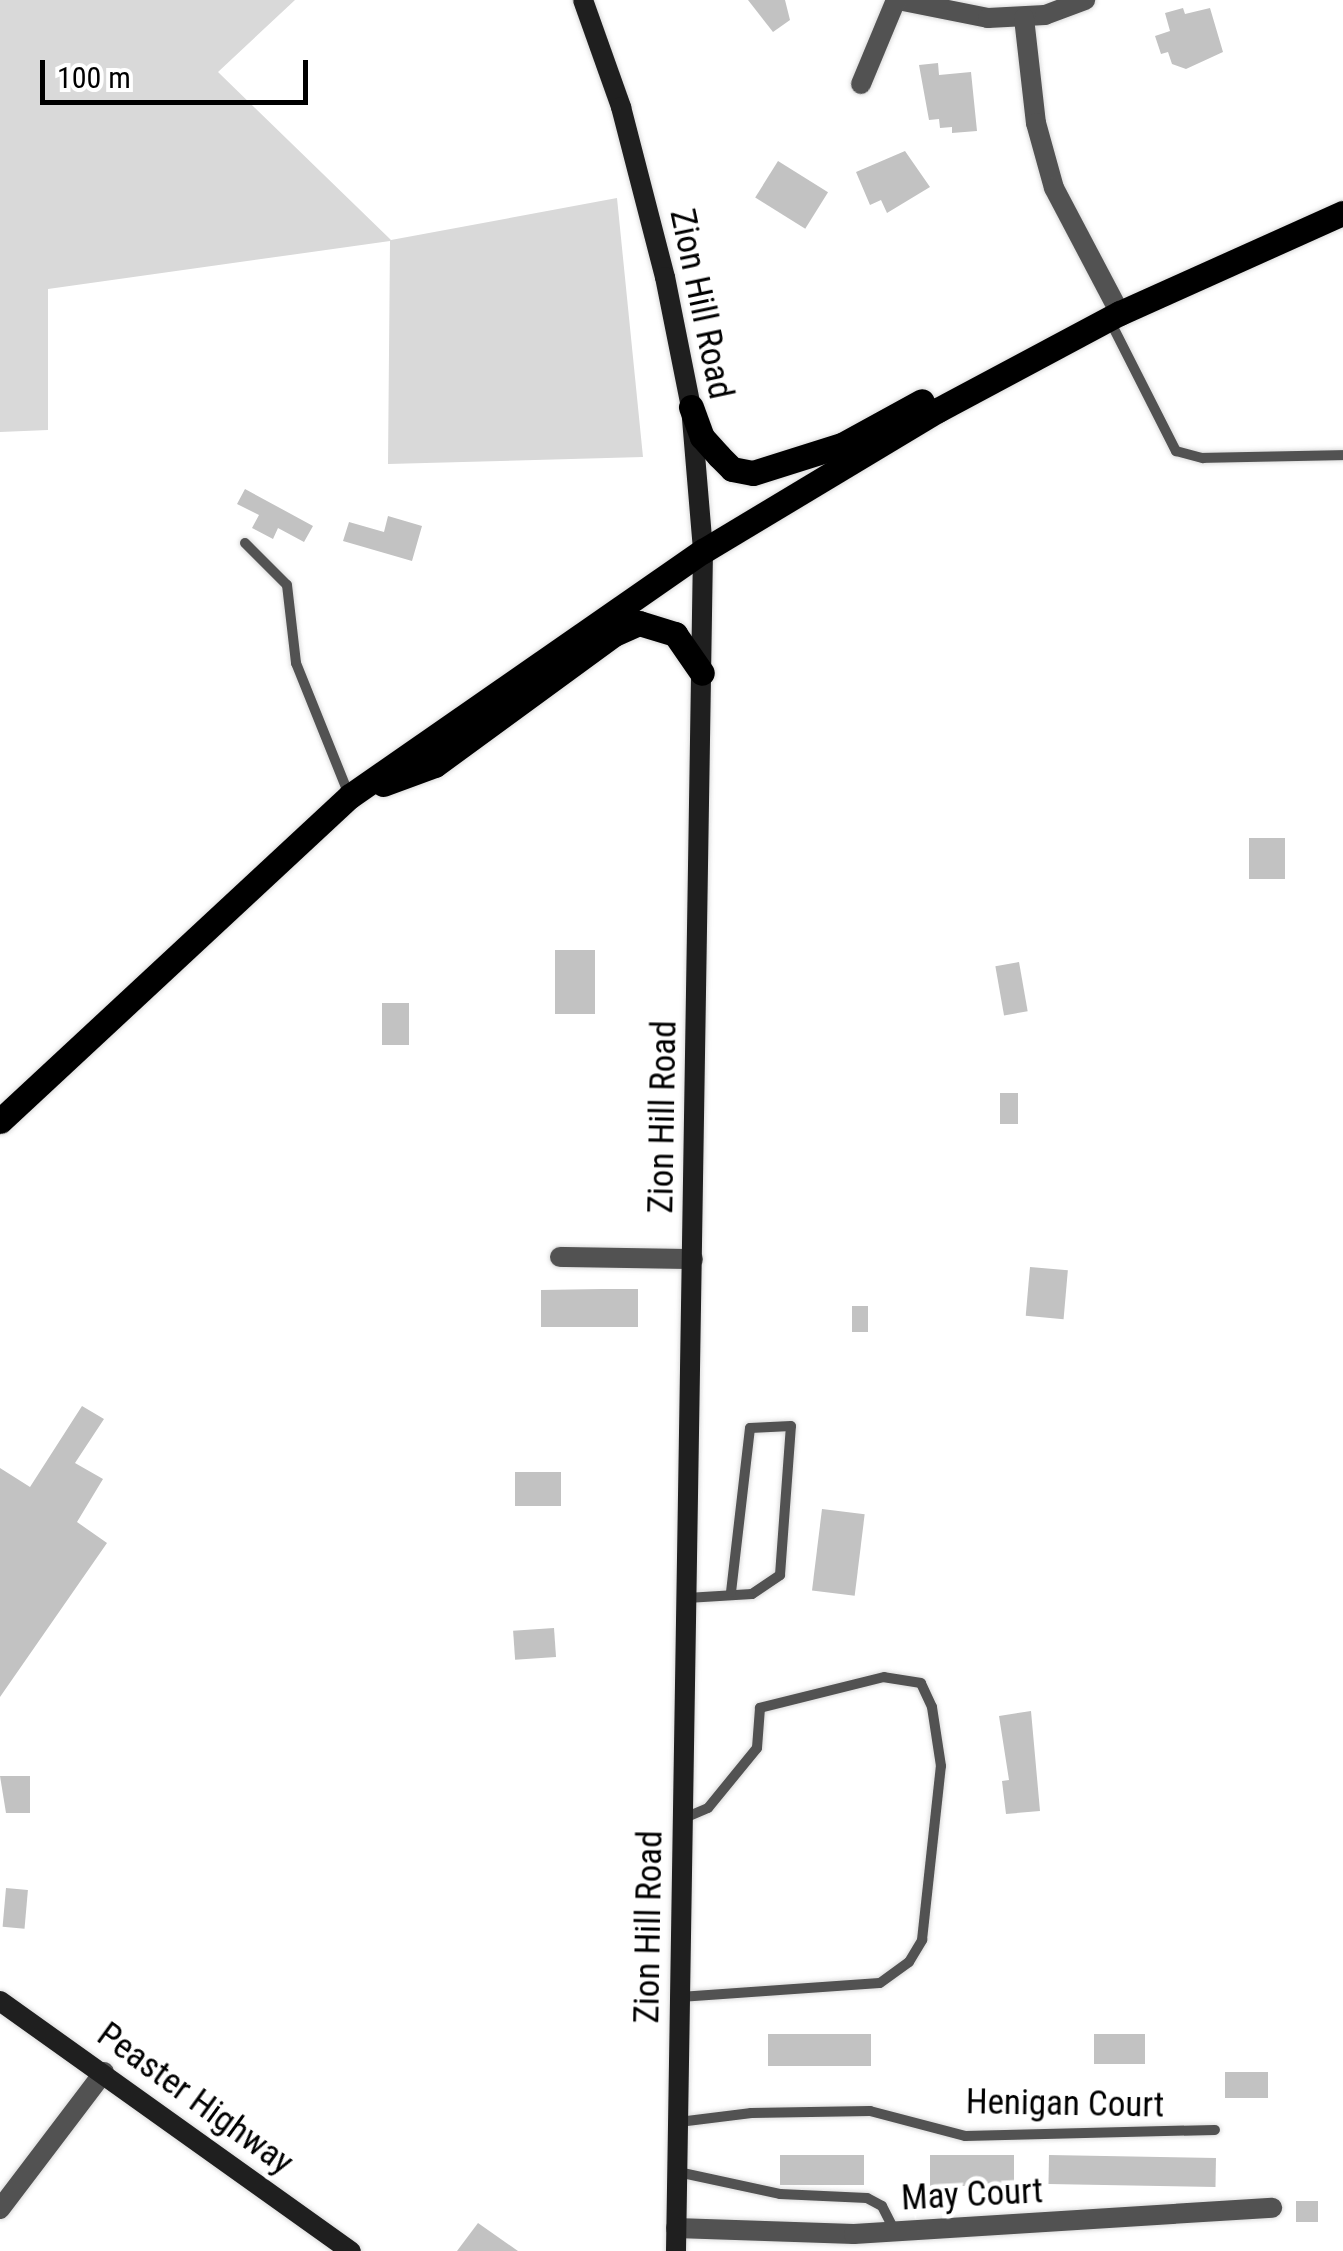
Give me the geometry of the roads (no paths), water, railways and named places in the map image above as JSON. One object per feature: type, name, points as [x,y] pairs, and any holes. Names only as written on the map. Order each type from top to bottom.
[{"type":"main road","name":"Zion Hill Road","points":[[583,0],[644,187],[690,408],[703,551],[676,2251]]},
{"type":"main road","points":[[0,1121],[350,796],[703,551],[938,410],[1115,317],[1343,213]]},
{"type":"main road","points":[[690,408],[702,438],[732,469],[770,470],[842,445],[988,364],[1115,317]]},
{"type":"main road","points":[[350,796],[435,765],[614,634],[640,624],[675,634],[702,673]]},
{"type":"main road","name":"Peaster Highway","points":[[0,2001],[351,2251]]},
{"type":"street","points":[[861,84],[897,0],[956,16],[1024,18],[1085,0]]},
{"type":"street","points":[[1024,18],[1036,123],[1054,188],[1115,317]]},
{"type":"street","points":[[560,1257],[693,1260]]},
{"type":"street","points":[[0,2209],[104,2072]]},
{"type":"street","name":"May Court","points":[[676,2228],[894,2232],[1272,2208]]},
{"type":"lane","points":[[1115,317],[1176,451],[1203,458],[1343,455]]},
{"type":"lane","points":[[245,543],[288,586],[296,662],[350,796]]},
{"type":"lane","points":[[687,1598],[731,1592],[752,1594],[780,1575],[791,1426],[750,1428],[731,1592]]},
{"type":"lane","points":[[679,1997],[880,1983],[909,1962],[922,1940],[941,1766],[932,1707],[921,1683],[884,1677],[760,1708],[757,1748],[708,1808],[684,1818]]},
{"type":"lane","name":"Henigan Court","points":[[678,2122],[751,2113],[870,2111],[965,2136],[1215,2130]]},
{"type":"lane","points":[[677,2172],[780,2194],[867,2198],[882,2206],[894,2232]]}]
